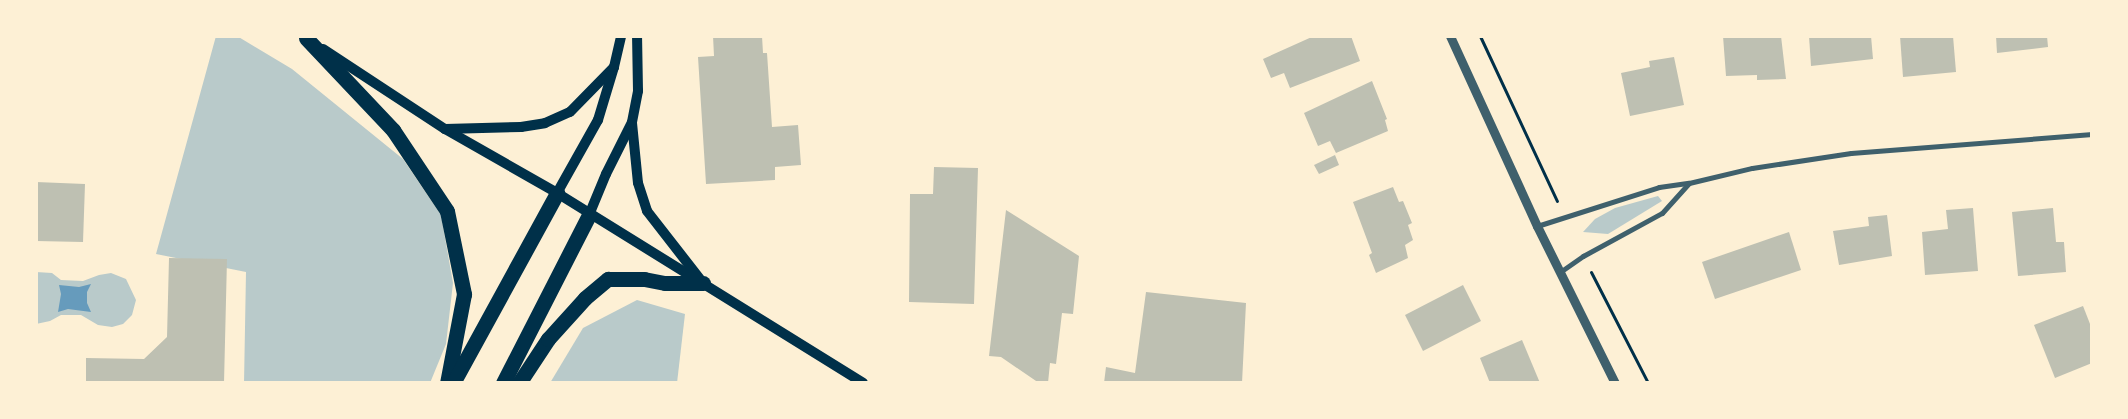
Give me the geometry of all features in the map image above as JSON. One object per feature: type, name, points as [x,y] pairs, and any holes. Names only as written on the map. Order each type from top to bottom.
[{"type":"highway","points":[[304,37],[393,130],[447,211],[464,294],[447,383]]},
{"type":"highway","points":[[453,383],[557,193]]},
{"type":"highway","points":[[504,383],[589,215]]},
{"type":"highway","points":[[519,383],[548,339],[585,298],[608,279],[644,279],[666,284],[704,283]]},
{"type":"main road","points":[[557,193],[598,120],[614,67],[620,36]]},
{"type":"main road","points":[[589,215],[606,174],[632,122],[638,92],[637,36]]},
{"type":"main road","points":[[304,37],[445,129],[557,193],[589,215],[704,283],[864,383]]},
{"type":"main road","points":[[445,129],[520,127],[544,123],[570,112],[614,67]]},
{"type":"main road","points":[[632,122],[638,183],[647,211],[704,283]]},
{"type":"street","points":[[1450,36],[1482,110],[1559,273],[1615,383]]},
{"type":"street","points":[[1537,226],[1659,187],[1689,184],[1752,168],[1851,153],[2092,134]]},
{"type":"street","points":[[1559,273],[1583,256],[1662,212],[1689,184]]},
{"type":"shaded area","points":[[216,36],[237,36],[292,69],[403,159],[441,215],[453,283],[446,344],[430,383],[244,383],[246,272],[156,254]]},
{"type":"shaded area","points":[[1658,196],[1662,201],[1608,234],[1583,232],[1595,219],[1615,208]]},
{"type":"shaded area","points":[[36,272],[52,273],[61,280],[83,281],[111,273],[126,279],[136,300],[132,315],[123,324],[112,327],[98,325],[81,315],[61,315],[50,321],[36,324]]},
{"type":"shaded area","points":[[637,300],[685,314],[677,383],[550,383],[583,328]]},
{"type":"water","points":[[91,284],[87,292],[87,303],[91,312],[68,309],[58,312],[61,294],[59,285],[79,287]]},
{"type":"building","points":[[713,36],[762,36],[763,53],[767,53],[772,127],[798,125],[801,165],[775,167],[775,180],[706,184],[698,57],[714,56]]},
{"type":"building","points":[[1314,36],[1351,36],[1360,61],[1290,88],[1284,73],[1271,78],[1263,59]]},
{"type":"building","points":[[1723,36],[1781,36],[1786,79],[1757,80],[1757,75],[1726,76]]},
{"type":"building","points":[[1809,36],[1871,36],[1873,59],[1811,66]]},
{"type":"building","points":[[1900,36],[1953,36],[1956,72],[1903,77]]},
{"type":"building","points":[[1996,36],[2047,36],[2048,47],[1997,53]]},
{"type":"building","points":[[1674,57],[1684,105],[1630,116],[1621,73],[1650,67],[1649,61]]},
{"type":"building","points":[[1372,81],[1387,119],[1385,120],[1388,131],[1336,153],[1330,141],[1318,146],[1304,113]]},
{"type":"building","points":[[1335,155],[1339,165],[1319,174],[1314,165]]},
{"type":"building","points":[[934,167],[978,168],[974,304],[909,302],[910,194],[933,194]]},
{"type":"building","points":[[36,182],[85,184],[83,242],[36,241]]},
{"type":"building","points":[[1393,187],[1399,202],[1403,201],[1412,223],[1408,225],[1413,240],[1405,245],[1408,258],[1376,273],[1369,255],[1372,253],[1353,202]]},
{"type":"building","points":[[1973,208],[1978,271],[1925,275],[1922,232],[1948,229],[1946,210]]},
{"type":"building","points":[[2053,208],[2056,242],[2064,242],[2066,272],[2018,276],[2012,212]]},
{"type":"building","points":[[1006,210],[1079,256],[1073,314],[1062,313],[1056,364],[1050,363],[1048,383],[1039,383],[1001,357],[989,356]]},
{"type":"building","points":[[1887,215],[1892,256],[1839,265],[1833,231],[1869,226],[1868,217]]},
{"type":"building","points":[[1789,232],[1801,270],[1715,299],[1702,262]]},
{"type":"building","points":[[169,258],[227,259],[224,383],[86,383],[86,358],[144,359],[167,337]]},
{"type":"building","points":[[1463,285],[1481,321],[1423,351],[1405,315]]},
{"type":"building","points":[[1146,292],[1246,303],[1242,383],[1104,383],[1106,367],[1135,373]]},
{"type":"building","points":[[2083,306],[2092,329],[2092,363],[2055,378],[2034,325]]},
{"type":"building","points":[[1522,340],[1540,383],[1490,383],[1480,358]]}]
